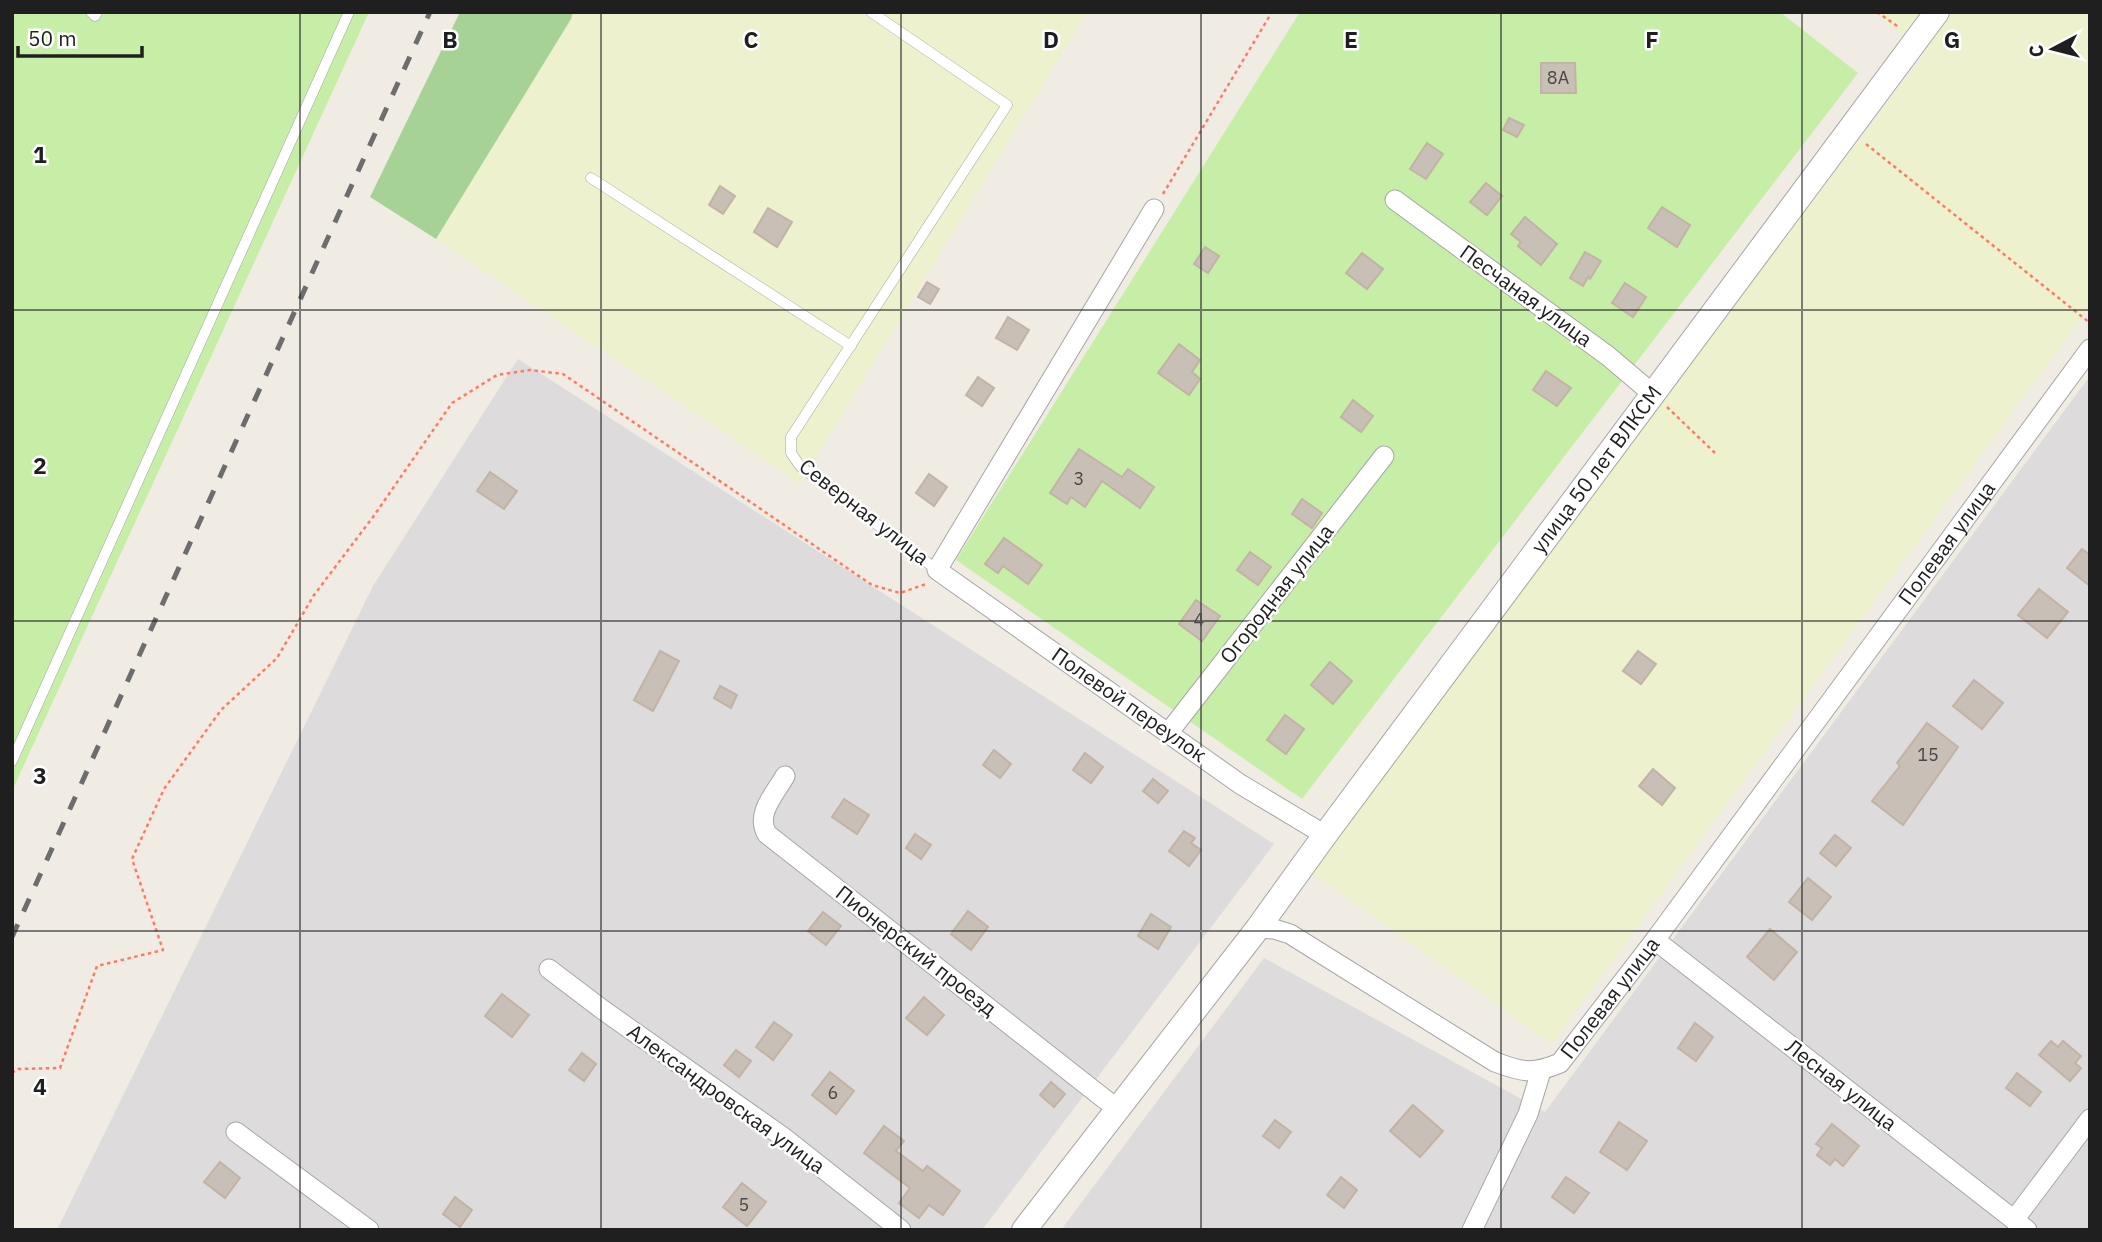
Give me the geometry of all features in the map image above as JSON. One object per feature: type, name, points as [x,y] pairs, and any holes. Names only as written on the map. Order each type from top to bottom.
[{"type":"street","name":"улица 50 лет ВЛКСМ","points":[[1258,928],[1937,12]]},
{"type":"street","name":"Песчаная улица","points":[[1395,200],[1608,356],[1654,395]]},
{"type":"street","points":[[937,570],[1154,209]]},
{"type":"street","name":"Полевая улица","points":[[1258,928],[1290,934],[1495,1062],[1523,1072],[1541,1071],[1560,1063],[1655,940],[2090,349]]},
{"type":"street","name":"Огородная улица","points":[[1169,732],[1384,456]]},
{"type":"street","name":"Полевой переулок","points":[[937,570],[1240,783],[1325,835]]},
{"type":"street","name":"Пионерский проезд","points":[[785,776],[762,818],[767,835],[1116,1108]]},
{"type":"street","points":[[1024,1230],[1258,928]]},
{"type":"street","name":"Лесная улица","points":[[1655,940],[2020,1225]]},
{"type":"street","name":"Александровская улица","points":[[549,969],[783,1137],[901,1230]]},
{"type":"street","points":[[1472,1230],[1528,1114],[1541,1071]]},
{"type":"street","points":[[2020,1225],[2090,1119]]},
{"type":"street","points":[[236,1132],[369,1230]]},
{"type":"lane","points":[[91,12],[95,16],[97,12]]},
{"type":"lane","points":[[12,761],[349,12]]},
{"type":"lane","name":"Северная улица","points":[[871,12],[1007,105],[791,437],[791,453],[800,466],[937,570]]},
{"type":"lane","points":[[591,178],[851,346]]},
{"type":"path","points":[[1154,209],[1272,12]]},
{"type":"path","points":[[1877,12],[1917,39]]},
{"type":"path","points":[[1849,131],[2090,323]]},
{"type":"path","points":[[12,1073],[18,1069],[61,1068],[97,966],[163,950],[132,859],[164,789],[221,710],[277,657],[314,595],[373,517],[452,403],[497,375],[530,370],[563,374],[872,585],[900,593],[924,586],[937,570]]},
{"type":"path","points":[[1654,395],[1715,453]]},
{"type":"shaded area","points":[[518,359],[1274,844],[982,1230],[57,1230],[373,586]]},
{"type":"shaded area","points":[[2090,376],[2090,1230],[1061,1230],[1264,958],[1545,1112]]},
{"type":"green space","points":[[12,12],[369,12],[12,791]]},
{"type":"green space","points":[[460,12],[573,12],[436,239],[370,197]]},
{"type":"green space","points":[[573,12],[1087,12],[800,484],[436,239]]},
{"type":"green space","points":[[1300,12],[1780,12],[1858,73],[1302,799],[956,560]]},
{"type":"green space","points":[[1875,12],[2090,12],[2090,306],[1552,1044],[1305,868],[1925,54]]},
{"type":"building","points":[[1541,63],[1575,63],[1576,93],[1541,93]]},
{"type":"building","points":[[1509,118],[1524,125],[1517,137],[1503,130]]},
{"type":"building","points":[[1427,143],[1443,154],[1426,179],[1410,169]]},
{"type":"building","points":[[1486,183],[1502,196],[1487,215],[1470,202]]},
{"type":"building","points":[[720,186],[735,196],[723,214],[709,205]]},
{"type":"building","points":[[1662,207],[1690,225],[1677,247],[1648,228]]},
{"type":"building","points":[[768,208],[792,222],[777,247],[754,232]]},
{"type":"building","points":[[1525,217],[1557,244],[1541,265],[1518,246],[1521,242],[1511,234]]},
{"type":"building","points":[[1205,247],[1219,256],[1208,273],[1194,264]]},
{"type":"building","points":[[1585,252],[1601,261],[1583,286],[1570,278]]},
{"type":"building","points":[[1362,253],[1383,269],[1367,289],[1346,273]]},
{"type":"building","points":[[927,282],[939,289],[930,304],[918,297]]},
{"type":"building","points":[[1625,283],[1646,297],[1633,317],[1612,303]]},
{"type":"building","points":[[1008,317],[1029,330],[1017,350],[996,338]]},
{"type":"building","points":[[1179,344],[1200,360],[1192,372],[1200,379],[1189,395],[1158,373]]},
{"type":"building","points":[[1546,371],[1571,388],[1557,406],[1533,390]]},
{"type":"building","points":[[978,377],[994,388],[982,406],[966,395]]},
{"type":"building","points":[[1353,400],[1373,416],[1361,432],[1341,417]]},
{"type":"building","points":[[1079,449],[1122,477],[1128,469],[1154,487],[1140,508],[1102,481],[1085,507],[1071,497],[1067,504],[1050,493]]},
{"type":"building","points":[[490,472],[517,491],[504,509],[477,491]]},
{"type":"building","points":[[929,474],[947,487],[934,506],[916,493]]},
{"type":"building","points":[[1302,499],[1322,513],[1312,528],[1292,514]]},
{"type":"building","points":[[1004,538],[1042,565],[1028,584],[1003,566],[998,573],[985,564]]},
{"type":"building","points":[[2082,549],[2090,555],[2090,586],[2067,568]]},
{"type":"building","points":[[1250,552],[1271,567],[1258,585],[1237,570]]},
{"type":"building","points":[[2039,589],[2068,612],[2047,638],[2018,615]]},
{"type":"building","points":[[1196,600],[1220,616],[1202,641],[1179,624]]},
{"type":"building","points":[[660,651],[679,661],[653,711],[634,700]]},
{"type":"building","points":[[1638,651],[1656,664],[1641,684],[1623,671]]},
{"type":"building","points":[[1330,662],[1352,681],[1333,704],[1311,685]]},
{"type":"building","points":[[1974,680],[2003,703],[1982,729],[1953,706]]},
{"type":"building","points":[[720,686],[737,695],[731,708],[714,698]]},
{"type":"building","points":[[1285,715],[1304,729],[1286,754],[1267,740]]},
{"type":"building","points":[[1927,723],[1958,747],[1903,825],[1872,801],[1900,766],[1897,763]]},
{"type":"building","points":[[994,750],[1011,764],[1000,778],[983,765]]},
{"type":"building","points":[[1085,753],[1103,767],[1091,783],[1073,770]]},
{"type":"building","points":[[1653,769],[1675,788],[1662,805],[1639,786]]},
{"type":"building","points":[[1153,779],[1168,791],[1158,803],[1143,791]]},
{"type":"building","points":[[844,799],[869,815],[857,834],[832,817]]},
{"type":"building","points":[[1184,831],[1195,838],[1191,843],[1201,850],[1189,866],[1169,851]]},
{"type":"building","points":[[915,834],[931,845],[921,859],[906,848]]},
{"type":"building","points":[[1835,835],[1851,848],[1836,866],[1820,853]]},
{"type":"building","points":[[1808,878],[1831,897],[1812,920],[1789,902]]},
{"type":"building","points":[[968,911],[988,927],[971,950],[951,934]]},
{"type":"building","points":[[823,912],[841,926],[826,945],[808,931]]},
{"type":"building","points":[[1151,914],[1171,927],[1158,949],[1138,936]]},
{"type":"building","points":[[1770,929],[1797,952],[1774,980],[1747,957]]},
{"type":"building","points":[[502,994],[529,1015],[512,1037],[485,1016]]},
{"type":"building","points":[[924,997],[944,1015],[927,1035],[906,1018]]},
{"type":"building","points":[[774,1022],[792,1035],[773,1060],[756,1047]]},
{"type":"building","points":[[1695,1023],[1713,1037],[1696,1061],[1678,1048]]},
{"type":"building","points":[[2051,1041],[2058,1047],[2063,1041],[2081,1056],[2075,1063],[2081,1068],[2070,1081],[2039,1055]]},
{"type":"building","points":[[736,1050],[751,1061],[739,1077],[724,1065]]},
{"type":"building","points":[[582,1053],[596,1064],[584,1081],[569,1070]]},
{"type":"building","points":[[830,1072],[854,1091],[836,1114],[812,1095]]},
{"type":"building","points":[[2017,1073],[2041,1092],[2030,1106],[2006,1088]]},
{"type":"building","points":[[1051,1082],[1065,1094],[1054,1107],[1040,1095]]},
{"type":"building","points":[[1413,1105],[1443,1131],[1420,1157],[1390,1131]]},
{"type":"building","points":[[1275,1120],[1291,1132],[1279,1148],[1263,1136]]},
{"type":"building","points":[[1619,1122],[1647,1141],[1627,1170],[1600,1152]]},
{"type":"building","points":[[1832,1124],[1859,1146],[1843,1166],[1835,1159],[1830,1165],[1817,1155],[1822,1148],[1816,1144]]},
{"type":"building","points":[[884,1126],[904,1141],[896,1151],[923,1171],[927,1166],[960,1191],[943,1215],[929,1205],[919,1218],[899,1203],[910,1188],[864,1153]]},
{"type":"building","points":[[220,1162],[240,1178],[225,1198],[204,1182]]},
{"type":"building","points":[[1341,1177],[1357,1190],[1344,1208],[1327,1195]]},
{"type":"building","points":[[1566,1177],[1589,1193],[1574,1213],[1552,1197]]},
{"type":"building","points":[[742,1183],[766,1202],[747,1226],[723,1207]]},
{"type":"building","points":[[455,1197],[472,1210],[460,1227],[443,1214]]},
{"type":"railway","points":[[12,937],[430,12]]}]
